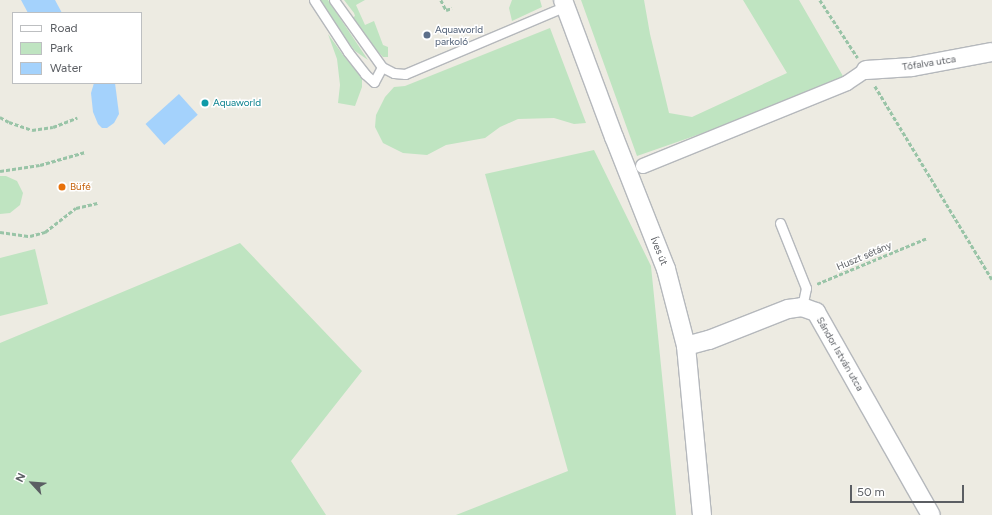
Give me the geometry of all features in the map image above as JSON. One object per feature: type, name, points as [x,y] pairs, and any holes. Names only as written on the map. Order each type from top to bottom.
[{"type":"street","name":"Íves út","points":[[565,3],[622,158],[666,269],[686,346],[702,515]]},
{"type":"street","name":"Tófalva utca","points":[[866,70],[912,67],[992,52]]},
{"type":"street","points":[[643,166],[847,83],[866,70]]},
{"type":"street","points":[[686,346],[709,340],[788,309],[802,307]]},
{"type":"street","name":"Sándor István utca","points":[[802,307],[816,312],[931,515]]},
{"type":"lane","points":[[314,0],[364,74],[374,82],[382,67]]},
{"type":"lane","points":[[334,0],[382,67],[394,73],[405,74],[565,3]]},
{"type":"lane","points":[[780,223],[806,288],[802,307]]},
{"type":"path","points":[[441,0],[446,10],[452,8]]},
{"type":"path","points":[[820,0],[866,70],[992,279]]},
{"type":"path","points":[[0,117],[9,122],[32,130],[53,127],[77,118]]},
{"type":"path","points":[[0,171],[40,165],[85,152]]},
{"type":"path","points":[[0,232],[30,236],[45,232],[76,208],[97,203]]},
{"type":"path","name":"Huszt sétány","points":[[806,288],[927,238]]},
{"type":"green space","points":[[320,0],[328,0],[368,60],[355,51]]},
{"type":"green space","points":[[344,0],[365,0],[356,5],[365,25],[374,21],[383,45],[388,47],[388,57],[383,57],[379,53],[352,18],[355,16],[354,13]]},
{"type":"green space","points":[[512,0],[540,0],[542,7],[512,21],[509,8]]},
{"type":"green space","points":[[581,0],[644,0],[650,34],[669,113],[692,117],[787,73],[743,0],[799,0],[847,83],[637,156]]},
{"type":"green space","points":[[550,28],[586,123],[574,124],[554,118],[518,119],[500,127],[485,138],[446,145],[427,155],[403,153],[383,143],[375,127],[376,115],[385,97],[394,87],[405,86]]},
{"type":"green space","points":[[328,34],[343,55],[362,77],[362,87],[355,106],[338,103],[340,85],[337,59]]},
{"type":"green space","points":[[594,150],[651,266],[676,515],[456,515],[568,471],[485,174]]},
{"type":"green space","points":[[0,176],[6,176],[17,181],[23,193],[20,205],[10,213],[0,214]]},
{"type":"green space","points":[[240,243],[362,371],[291,461],[326,515],[0,515],[0,343]]},
{"type":"green space","points":[[35,249],[48,304],[0,316],[0,258]]},
{"type":"water","points":[[21,0],[55,0],[61,12],[27,12]]},
{"type":"water","points":[[94,84],[115,84],[119,114],[114,123],[107,128],[102,128],[98,124],[93,112],[91,93]]},
{"type":"water","points":[[179,94],[198,115],[164,145],[146,124]]},
{"type":"place","name":"Aquaworld parkoló","points":[[427,35]]},
{"type":"place","name":"Aquaworld","points":[[205,103]]},
{"type":"place","name":"Büfé","points":[[62,187]]}]
